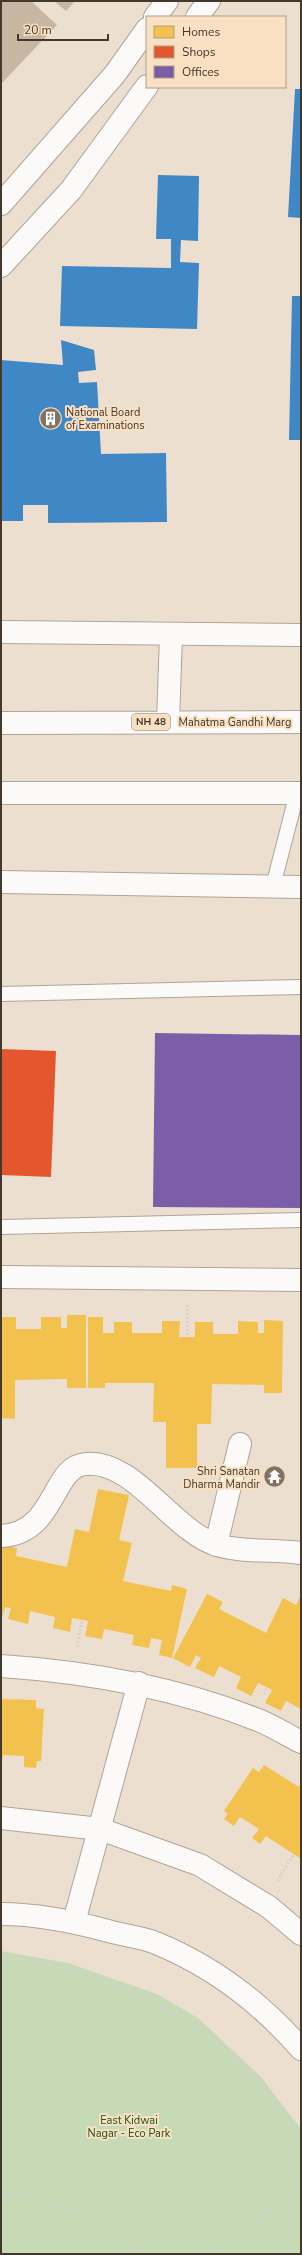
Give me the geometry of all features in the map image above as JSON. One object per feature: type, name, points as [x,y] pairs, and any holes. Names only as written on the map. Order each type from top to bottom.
[{"type":"street","points":[[156,16],[167,1]]},
{"type":"street","points":[[198,16],[209,1]]},
{"type":"street","points":[[1,204],[116,74],[146,30]]},
{"type":"street","points":[[1,266],[71,190],[146,87]]},
{"type":"street","points":[[1,632],[171,635],[301,635]]},
{"type":"street","points":[[168,722],[171,635]]},
{"type":"street","points":[[292,722],[301,706]]},
{"type":"street","name":"Mahatma Gandhi Marg","points":[[1,723],[292,722]]},
{"type":"street","points":[[1,793],[300,794]]},
{"type":"street","points":[[1,882],[301,887]]},
{"type":"street","points":[[1,1277],[301,1280]]},
{"type":"street","points":[[216,1545],[240,1444]]},
{"type":"street","points":[[1,1536],[12,1535],[31,1527],[46,1511],[67,1473],[84,1464],[100,1464],[118,1470],[190,1530],[216,1545],[249,1550],[301,1553]]},
{"type":"street","points":[[1,1666],[41,1669],[139,1683],[198,1699],[259,1720],[301,1742]]},
{"type":"street","points":[[74,1922],[139,1683]]},
{"type":"street","points":[[1,1818],[100,1829],[200,1865],[262,1902],[301,1934]]},
{"type":"street","points":[[1,1914],[74,1922],[155,1942],[221,1977],[277,2021],[301,2049]]},
{"type":"lane","points":[[273,886],[300,794]]},
{"type":"lane","points":[[1,994],[301,987]]},
{"type":"lane","points":[[1,1228],[301,1220]]},
{"type":"path","points":[[262,1902],[294,1854]]},
{"type":"path","points":[[1,1956],[39,1962],[77,1972],[162,2005],[207,2036],[249,2073],[289,2124],[301,2144]]},
{"type":"path","points":[[215,2254],[301,2186]]},
{"type":"path","points":[[1,2192],[48,2201],[81,2214],[111,2232],[139,2254]]},
{"type":"green space","name":"East Kidwai Nagar - Eco Park","points":[[1,1951],[68,1963],[157,1994],[198,2018],[261,2077],[301,2129],[301,2254],[1,2254]]},
{"type":"building: Homes","points":[[67,1315],[86,1315],[86,1388],[67,1388],[67,1379],[15,1380],[15,1419],[1,1418],[1,1317],[16,1317],[16,1329],[41,1329],[41,1317],[61,1317],[61,1328],[67,1328]]},
{"type":"building: Homes","points":[[88,1317],[103,1317],[103,1333],[114,1333],[114,1322],[132,1322],[132,1333],[162,1333],[162,1321],[180,1321],[179,1337],[195,1337],[195,1322],[213,1322],[213,1334],[238,1334],[238,1321],[258,1322],[258,1333],[264,1333],[264,1320],[283,1321],[282,1393],[264,1393],[264,1385],[212,1384],[211,1424],[197,1424],[197,1468],[166,1468],[166,1422],[153,1422],[154,1383],[105,1383],[105,1388],[88,1388]]},
{"type":"building: Homes","points":[[98,1489],[129,1495],[119,1540],[132,1543],[123,1581],[171,1591],[172,1585],[187,1589],[172,1658],[159,1655],[162,1640],[151,1638],[149,1648],[132,1645],[134,1635],[104,1629],[102,1639],[85,1636],[88,1621],[72,1618],[70,1632],[53,1628],[55,1617],[30,1611],[28,1624],[8,1619],[11,1608],[5,1607],[1,1621],[1,1545],[17,1548],[16,1556],[67,1567],[75,1529],[89,1532]]},
{"type":"building: Homes","points":[[207,1594],[223,1602],[219,1609],[266,1633],[283,1598],[296,1605],[301,1595],[301,1709],[286,1701],[281,1711],[265,1703],[272,1690],[258,1683],[251,1696],[236,1688],[241,1677],[219,1666],[214,1677],[195,1668],[201,1658],[196,1655],[190,1667],[173,1658]]},
{"type":"building: Homes","points":[[1,1699],[36,1700],[36,1708],[44,1709],[41,1761],[37,1761],[36,1768],[24,1767],[24,1756],[3,1755],[1,1767]]},
{"type":"building: Homes","points":[[264,1765],[299,1787],[301,1784],[301,1859],[266,1836],[260,1844],[252,1838],[259,1829],[240,1817],[234,1826],[224,1819],[228,1814],[224,1811],[253,1768],[259,1772]]},
{"type":"building: Shops","points":[[1,1049],[56,1051],[51,1177],[1,1175]]},
{"type":"building: Offices","points":[[155,1033],[301,1035],[301,1208],[153,1207]]},
{"type":"building: Schools","points":[[295,89],[301,89],[301,218],[288,217]]},
{"type":"building: Schools","points":[[158,175],[199,176],[198,241],[181,240],[180,262],[199,263],[197,329],[60,326],[62,266],[171,268],[171,239],[156,239]]},
{"type":"building: Schools","points":[[292,296],[301,296],[301,440],[289,440]]},
{"type":"building: Schools","name":"National Board of Examinations","points":[[61,340],[94,350],[96,370],[78,372],[79,383],[97,382],[101,454],[166,453],[167,522],[48,523],[48,505],[23,505],[23,521],[1,521],[1,360],[63,365]]},
{"type":"building: Other","points":[[1,1],[31,1],[57,25],[1,84]]},
{"type":"building: Other","points":[[54,1],[75,1],[66,11]]},
{"type":"place","name":"National Board of Examinations","points":[[50,418]]},
{"type":"place","name":"Shri Sanatan Dharma Mandir","points":[[275,1477]]}]
